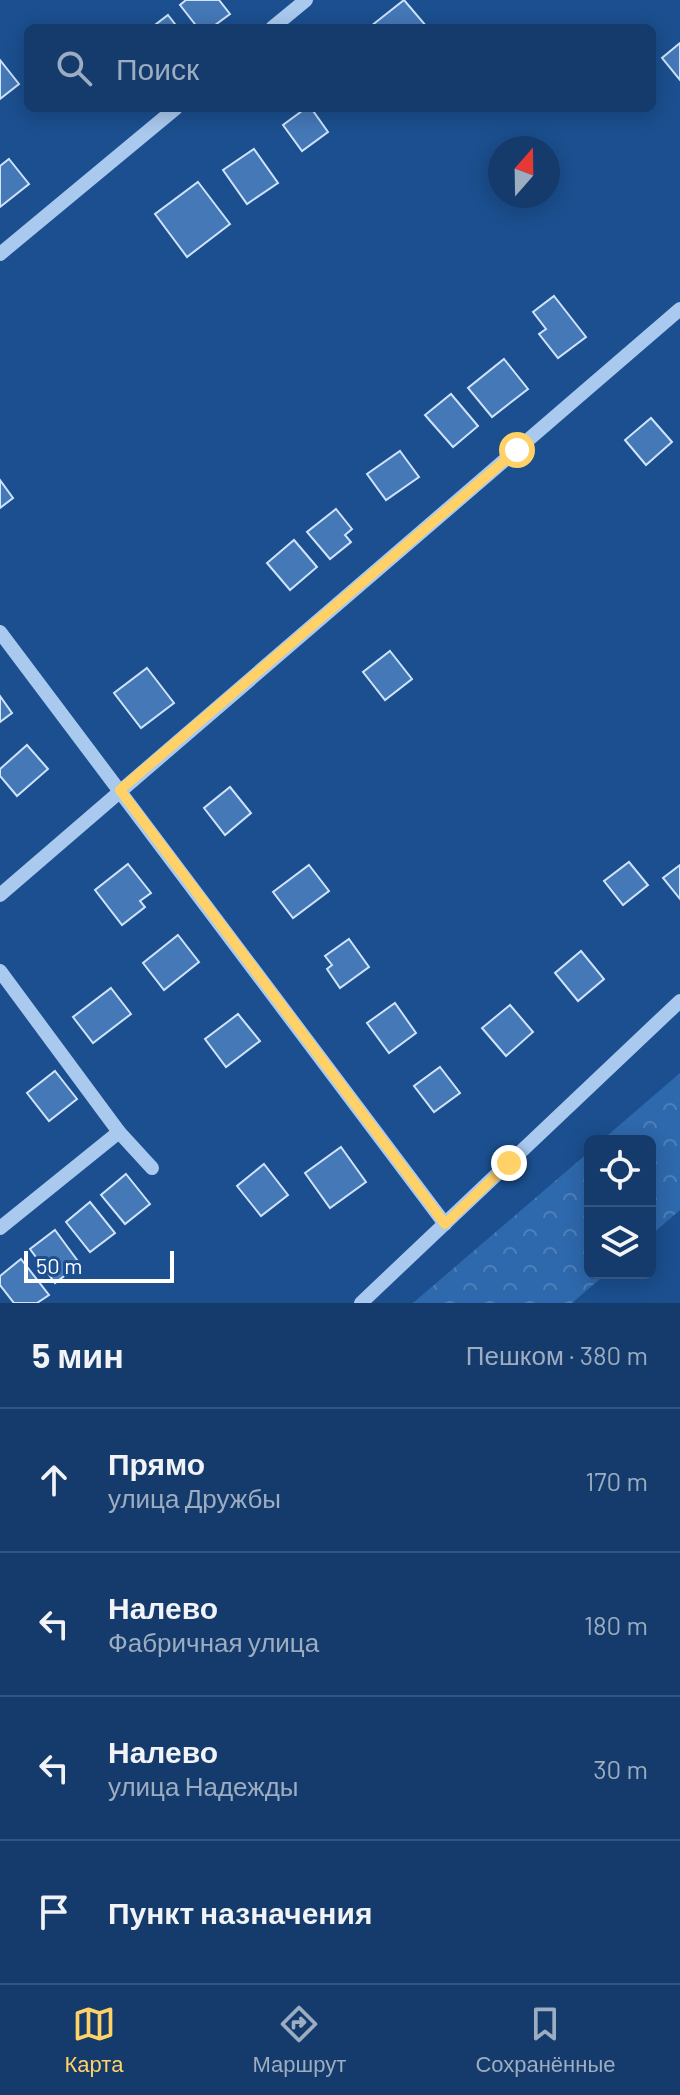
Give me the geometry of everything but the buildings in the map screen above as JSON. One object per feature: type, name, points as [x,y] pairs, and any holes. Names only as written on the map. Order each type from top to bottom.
[{"type":"street","points":[[277,24],[306,0]]},
{"type":"street","points":[[0,254],[171,112]]},
{"type":"street","points":[[0,895],[680,309]]},
{"type":"street","points":[[0,632],[445,1224]]},
{"type":"street","points":[[0,971],[119,1132],[152,1168]]},
{"type":"street","points":[[361,1303],[680,1001]]},
{"type":"street","points":[[0,1228],[119,1132]]},
{"type":"green space","points":[[680,1073],[680,1210],[656,1231],[656,1135],[608,1135]]},
{"type":"green space","points":[[584,1156],[584,1279],[600,1279],[572,1303],[413,1303]]},
{"type":"route","points":[[509,1163],[445,1224],[120,790],[517,450]]}]
